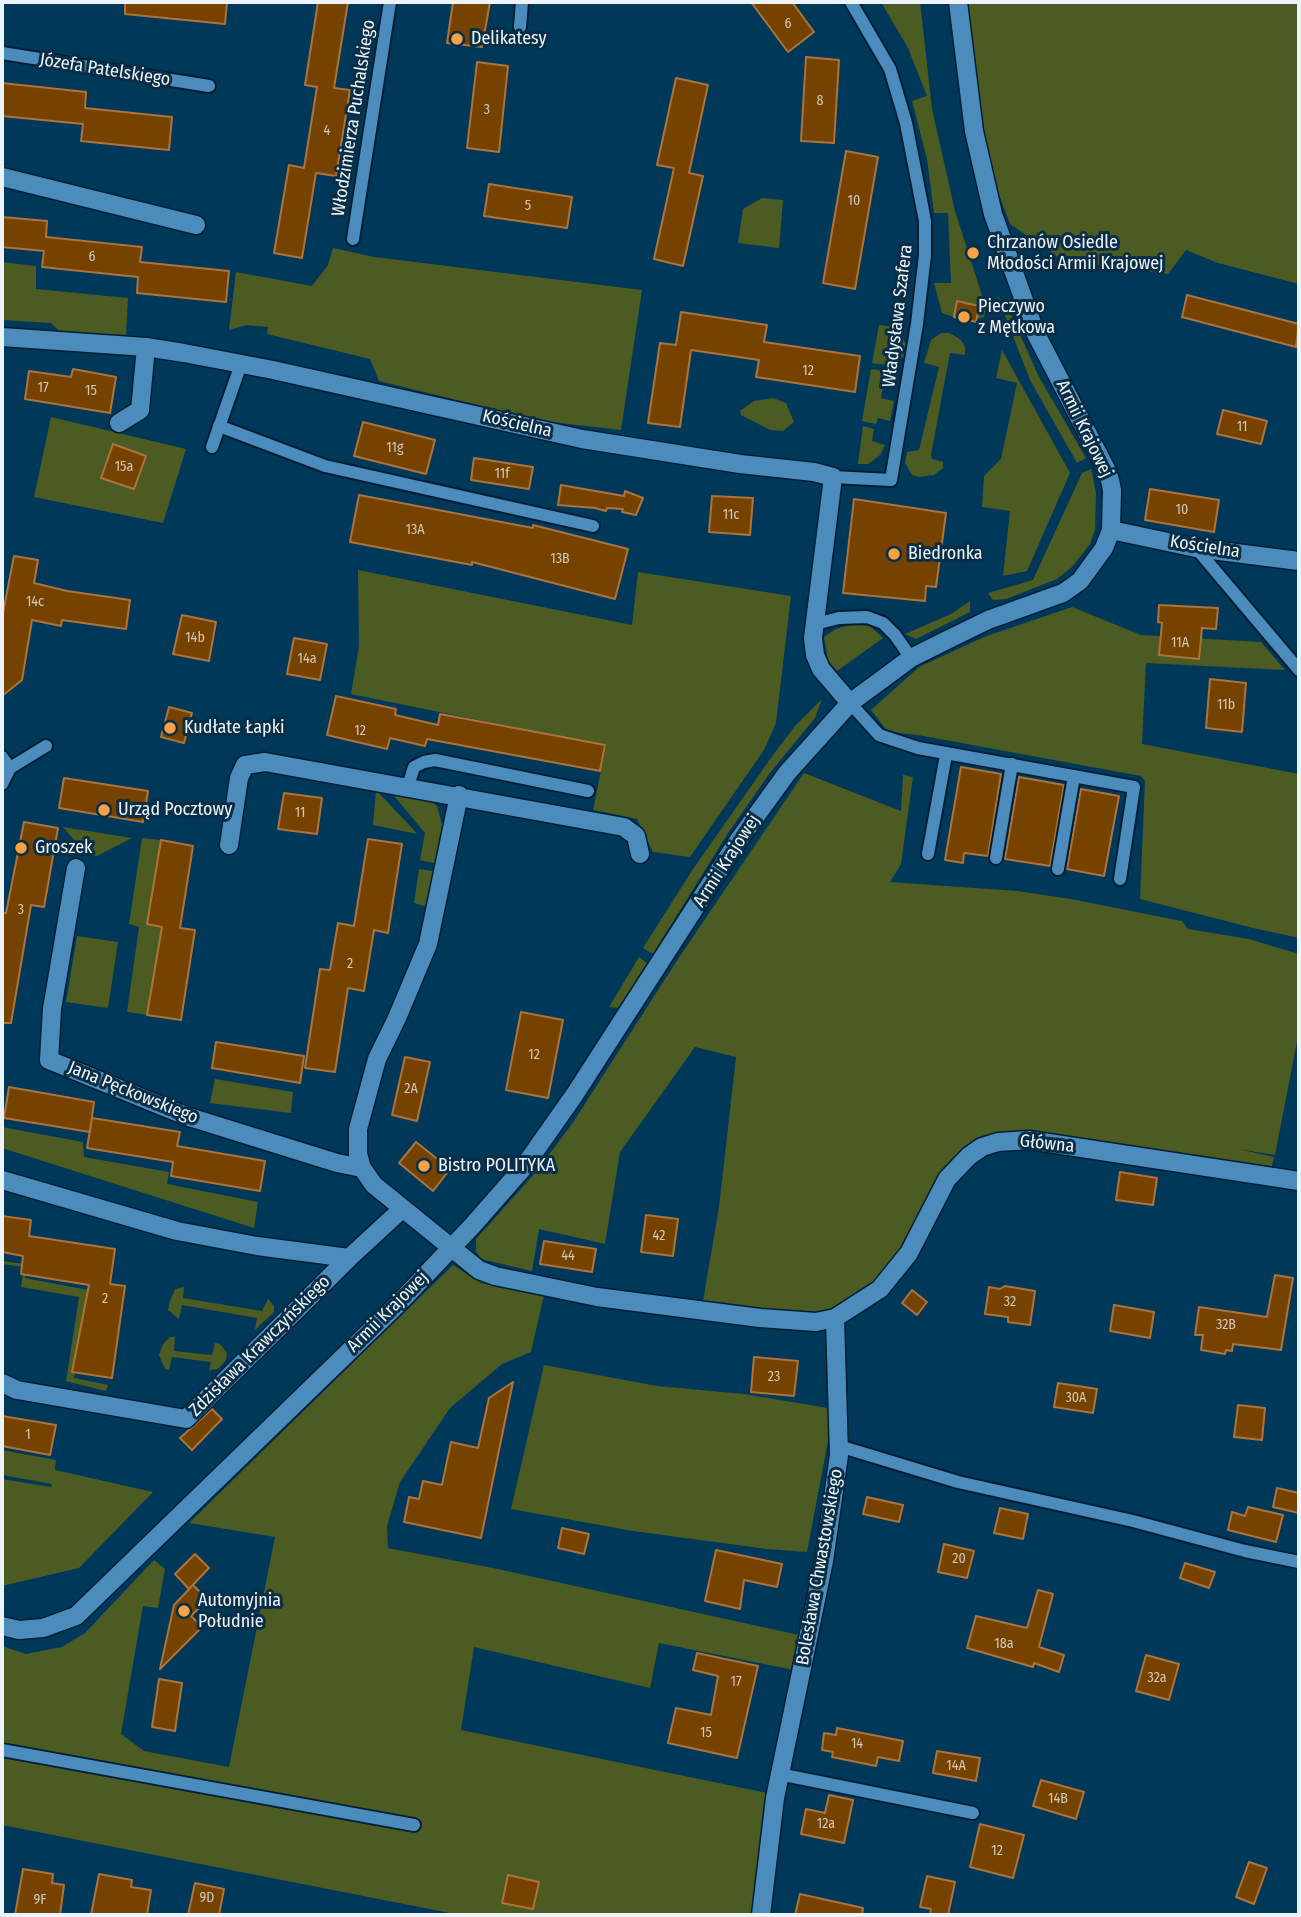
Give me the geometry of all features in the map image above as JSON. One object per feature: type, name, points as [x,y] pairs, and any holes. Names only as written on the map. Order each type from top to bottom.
[{"type":"street","name":"Armii Krajowej","points":[[2,1626],[19,1630],[43,1628],[76,1616],[398,1304],[451,1247],[523,1168],[602,1054],[738,841],[787,773],[850,703],[911,659],[988,620],[1063,593],[1095,564],[1111,530],[1112,491],[1106,469],[1036,334],[993,214],[974,131],[958,2]]},
{"type":"street","points":[[2,177],[195,225]]},
{"type":"street","name":"Kościelna","points":[[2,337],[146,347],[389,395],[582,439],[833,477]]},
{"type":"street","points":[[118,423],[140,410],[146,347]]},
{"type":"street","points":[[833,477],[813,638],[821,669],[850,703]]},
{"type":"street","name":"Kościelna","points":[[1111,530],[1196,548],[1299,561]]},
{"type":"street","points":[[229,845],[239,778],[246,765],[265,762],[624,827],[636,836],[640,854]]},
{"type":"street","points":[[459,795],[428,944],[397,1018],[380,1049],[358,1129],[358,1154],[362,1168],[374,1185],[479,1270],[495,1276],[597,1297],[760,1318],[816,1322],[835,1318]]},
{"type":"street","name":"Jana Pęckowskiego","points":[[76,869],[52,1009],[49,1060],[186,1116],[337,1163],[362,1168]]},
{"type":"street","name":"Główna","points":[[835,1318],[880,1289],[909,1253],[947,1179],[969,1156],[982,1147],[998,1142],[1029,1140],[1299,1181]]},
{"type":"street","name":"Zdzisława Krawczyńskiego","points":[[2,1180],[177,1231],[257,1246],[349,1258]]},
{"type":"street","name":"Zdzisława Krawczyńskiego","points":[[2,1383],[17,1390],[186,1419],[402,1209]]},
{"type":"street","name":"Bolesława Chwastowskiego","points":[[761,1915],[779,1774],[824,1561],[839,1446],[835,1318]]},
{"type":"lane","name":"Włodzimierza Puchalskiego","points":[[353,239],[390,2]]},
{"type":"lane","points":[[520,27],[522,2]]},
{"type":"lane","name":"Władysława Szafera","points":[[851,2],[890,69],[906,122],[925,221],[925,255],[918,324],[891,480]]},
{"type":"lane","name":"Józefa Patelskiego","points":[[2,53],[209,86]]},
{"type":"lane","points":[[212,447],[241,364]]},
{"type":"lane","points":[[219,426],[325,467],[593,526]]},
{"type":"lane","name":"Kościelna","points":[[833,477],[891,480]]},
{"type":"lane","points":[[1196,548],[1299,670]]},
{"type":"lane","points":[[815,624],[839,618],[867,617],[883,623],[895,635],[911,659]]},
{"type":"lane","points":[[850,703],[879,735],[946,755],[1012,764],[1134,787],[1120,879]]},
{"type":"lane","points":[[2,784],[10,768],[46,746]]},
{"type":"lane","points":[[928,854],[946,755]]},
{"type":"lane","points":[[2,757],[10,768]]},
{"type":"lane","points":[[408,786],[414,767],[435,760],[588,791]]},
{"type":"lane","points":[[996,858],[1012,764]]},
{"type":"lane","points":[[1058,869],[1073,776]]},
{"type":"lane","points":[[839,1446],[958,1482],[1299,1562]]},
{"type":"lane","points":[[2,1750],[414,1825]]},
{"type":"lane","points":[[779,1774],[973,1813]]},
{"type":"green space","points":[[881,2],[920,2],[932,109],[955,211],[986,308],[984,317],[976,319],[978,306],[958,301],[954,317],[942,313],[934,283],[951,283],[948,213],[934,213],[927,159],[912,101],[927,96],[908,48]]},
{"type":"green space","points":[[967,2],[1299,2],[1299,284],[1218,263],[1186,250],[1168,274],[1064,261],[1010,224],[982,149]]},
{"type":"green space","points":[[762,198],[783,200],[779,248],[738,243],[743,209]]},
{"type":"green space","points":[[333,248],[374,257],[642,290],[621,430],[543,421],[379,381],[370,359],[267,334],[268,327],[247,325],[229,330],[236,272],[312,286],[328,265]]},
{"type":"green space","points":[[2,262],[36,266],[36,289],[128,298],[126,336],[60,332],[51,323],[2,320]]},
{"type":"green space","points":[[997,295],[1012,317],[1039,377],[1086,458],[1077,463],[1030,380]]},
{"type":"green space","points":[[879,325],[888,326],[899,334],[908,346],[905,358],[890,356],[888,365],[872,363]]},
{"type":"green space","points":[[941,333],[950,333],[961,340],[965,355],[950,353],[931,455],[932,459],[943,462],[943,468],[934,475],[919,477],[912,475],[905,463],[907,452],[919,450],[939,367],[924,363],[931,340]]},
{"type":"green space","points":[[1002,350],[1070,473],[1027,571],[1003,576],[1010,511],[982,507],[984,476],[1001,459],[1017,383],[996,378]]},
{"type":"green space","points":[[871,369],[886,371],[881,398],[894,401],[890,421],[878,418],[876,424],[862,421]]},
{"type":"green space","points":[[773,398],[786,403],[794,422],[783,431],[770,430],[741,415],[740,411],[754,401]]},
{"type":"green space","points":[[51,417],[186,449],[163,523],[34,497]]},
{"type":"green space","points":[[863,426],[874,429],[872,441],[885,445],[880,455],[868,464],[858,464]]},
{"type":"green space","points":[[1091,469],[1096,493],[1095,530],[1090,544],[1072,567],[1057,579],[1006,599],[993,600],[988,593],[1033,580],[1082,473]]},
{"type":"green space","points":[[358,570],[632,625],[638,572],[791,596],[776,723],[764,750],[690,857],[653,852],[637,819],[593,810],[606,746],[351,694],[359,646]]},
{"type":"green space","points":[[970,601],[970,612],[916,639],[905,634],[951,614]]},
{"type":"green space","points":[[1072,607],[1141,635],[1261,642],[1285,670],[1146,663],[1142,744],[1299,774],[1299,938],[1140,899],[1145,781],[1141,776],[918,735],[888,732],[871,710],[919,667],[984,637]]},
{"type":"green space","points":[[853,624],[870,626],[883,638],[837,671],[828,660],[824,637],[836,629]]},
{"type":"green space","points":[[822,699],[815,718],[769,774],[728,833],[653,954],[643,948],[693,869],[773,755],[795,726]]},
{"type":"green space","points":[[804,773],[901,811],[903,775],[913,777],[901,864],[890,882],[1017,891],[1071,899],[1182,921],[1188,929],[1249,939],[1299,954],[1299,1031],[1275,1155],[1238,1149],[1274,1157],[1271,1169],[988,1139],[887,1271],[863,1292],[847,1298],[825,1314],[703,1301],[719,1207],[736,1057],[695,1047],[620,1152],[605,1244],[539,1229],[532,1271],[481,1259],[476,1251],[476,1239],[536,1172],[572,1124],[678,959]]},
{"type":"green space","points":[[376,790],[413,829],[417,834],[373,825]]},
{"type":"green space","points":[[390,791],[426,798],[437,806],[442,825],[437,864],[420,860],[425,833]]},
{"type":"green space","points":[[63,827],[132,838],[97,856],[86,854]]},
{"type":"green space","points":[[142,838],[161,840],[147,924],[162,927],[147,1015],[127,1012],[139,927],[129,924]]},
{"type":"green space","points":[[419,869],[433,871],[428,907],[414,903]]},
{"type":"green space","points":[[77,936],[118,942],[108,1008],[66,1002]]},
{"type":"green space","points":[[639,957],[652,967],[620,1008],[609,1007]]},
{"type":"green space","points":[[215,1079],[293,1092],[291,1113],[210,1103]]},
{"type":"green space","points":[[2,1127],[83,1142],[84,1157],[169,1172],[167,1184],[258,1202],[254,1228],[2,1148]]},
{"type":"green space","points":[[2,1261],[26,1264],[25,1278],[88,1290],[74,1378],[108,1385],[106,1391],[66,1381],[79,1297],[21,1287],[24,1267],[2,1264]]},
{"type":"green space","points":[[453,1265],[481,1283],[544,1295],[531,1352],[502,1364],[450,1408],[400,1482],[387,1526],[388,1548],[493,1568],[799,1635],[794,1670],[659,1643],[650,1688],[474,1647],[461,1730],[767,1793],[753,1915],[460,1915],[2,1825],[2,1646],[26,1654],[62,1647],[85,1633],[154,1560],[165,1569],[158,1608],[143,1606],[121,1734],[144,1751],[229,1767],[275,1537],[189,1523]]},
{"type":"green space","points":[[184,1287],[183,1298],[262,1311],[268,1299],[274,1306],[274,1312],[255,1330],[257,1318],[182,1305],[179,1319],[168,1310],[175,1289]]},
{"type":"green space","points":[[170,1337],[175,1337],[174,1351],[212,1355],[215,1343],[220,1344],[227,1353],[226,1360],[218,1369],[209,1370],[211,1362],[172,1357],[169,1370],[165,1369],[159,1355],[163,1344]]},
{"type":"green space","points":[[544,1365],[657,1386],[744,1394],[834,1409],[807,1552],[633,1531],[511,1509]]},
{"type":"green space","points":[[2,1450],[56,1460],[55,1470],[153,1492],[79,1568],[2,1586],[2,1479],[51,1487],[52,1484],[2,1475]]},
{"type":"building","points":[[125,2],[227,2],[225,24],[125,14]]},
{"type":"building","points":[[318,2],[348,2],[334,88],[350,90],[336,176],[316,173],[302,258],[274,253],[289,165],[304,168],[317,87],[305,85]]},
{"type":"building","points":[[453,2],[490,2],[482,47],[447,43]]},
{"type":"building","points":[[751,2],[792,2],[814,32],[788,52]]},
{"type":"building","points":[[806,57],[839,60],[834,143],[801,141]]},
{"type":"building","points":[[477,62],[508,66],[499,152],[467,148]]},
{"type":"building","points":[[676,78],[708,85],[689,173],[703,176],[683,266],[654,259],[674,168],[657,165]]},
{"type":"building","points":[[2,83],[86,92],[85,108],[172,117],[169,150],[81,141],[83,124],[2,116]]},
{"type":"building","points":[[846,151],[878,157],[855,289],[823,283]]},
{"type":"building","points":[[489,184],[572,197],[567,228],[484,216]]},
{"type":"building","points":[[2,217],[47,221],[46,237],[142,247],[140,262],[229,271],[226,302],[137,293],[138,277],[42,267],[44,251],[2,247]]},
{"type":"building","points":[[1187,295],[1299,324],[1296,347],[1182,317]]},
{"type":"building","points":[[957,301],[979,306],[976,322],[954,317]]},
{"type":"building","points":[[681,312],[767,325],[764,342],[860,356],[855,392],[756,377],[759,360],[691,350],[680,427],[648,423],[660,343],[676,345]]},
{"type":"building","points":[[73,369],[116,377],[110,413],[25,399],[29,371],[71,377]]},
{"type":"building","points":[[1223,410],[1267,421],[1261,444],[1217,434]]},
{"type":"building","points":[[363,422],[435,440],[426,474],[354,456]]},
{"type":"building","points":[[113,444],[146,456],[134,489],[101,478]]},
{"type":"building","points":[[474,458],[533,467],[529,489],[471,480]]},
{"type":"building","points":[[561,485],[624,496],[625,491],[643,498],[636,515],[622,512],[623,509],[607,508],[606,511],[558,505]]},
{"type":"building","points":[[1150,489],[1219,500],[1214,532],[1145,520]]},
{"type":"building","points":[[359,495],[533,528],[533,525],[628,549],[615,599],[472,562],[472,565],[350,542]]},
{"type":"building","points":[[712,496],[753,498],[750,535],[709,532]]},
{"type":"building","name":"Biedronka","points":[[854,499],[946,513],[936,587],[926,586],[925,601],[843,593]]},
{"type":"building","points":[[14,556],[38,560],[34,583],[67,591],[130,600],[126,629],[62,620],[61,626],[32,620],[22,680],[2,696],[2,618]]},
{"type":"building","points":[[1159,605],[1218,608],[1216,629],[1202,628],[1199,659],[1159,655],[1162,623],[1158,622]]},
{"type":"building","points":[[182,615],[216,622],[209,661],[173,654]]},
{"type":"building","points":[[294,638],[327,644],[320,680],[287,674]]},
{"type":"building","points":[[1210,679],[1246,683],[1242,732],[1206,728]]},
{"type":"building","points":[[336,696],[396,709],[395,715],[438,725],[440,714],[605,745],[600,771],[427,739],[425,746],[390,738],[387,749],[327,735]]},
{"type":"building","points":[[169,707],[192,713],[184,743],[161,737]]},
{"type":"building","points":[[961,767],[1001,774],[988,856],[964,853],[963,863],[945,860]]},
{"type":"building","points":[[1019,777],[1064,785],[1050,866],[1005,859]]},
{"type":"building","points":[[64,778],[148,791],[143,822],[59,808]]},
{"type":"building","points":[[1081,789],[1119,796],[1104,876],[1067,869]]},
{"type":"building","points":[[284,793],[322,798],[317,834],[278,829]]},
{"type":"building","points":[[24,822],[58,828],[44,907],[31,905],[11,1023],[2,1023],[2,913],[6,913]]},
{"type":"building","points":[[368,839],[402,844],[388,933],[374,930],[364,991],[348,988],[335,1072],[305,1068],[320,969],[330,970],[338,923],[354,926]]},
{"type":"building","points":[[161,840],[193,846],[180,928],[195,930],[181,1020],[147,1015],[162,927],[147,924]]},
{"type":"building","points":[[521,1012],[563,1020],[548,1098],[506,1090]]},
{"type":"building","points":[[216,1042],[304,1056],[300,1083],[212,1068]]},
{"type":"building","points":[[405,1057],[430,1062],[417,1121],[392,1115]]},
{"type":"building","points":[[9,1087],[94,1102],[90,1132],[4,1118]]},
{"type":"building","points":[[92,1118],[180,1132],[177,1146],[265,1161],[260,1191],[171,1176],[173,1162],[87,1148]]},
{"type":"building","name":"Bistro POLITYKA","points":[[416,1142],[450,1169],[433,1191],[399,1163]]},
{"type":"building","points":[[1120,1172],[1157,1178],[1153,1205],[1116,1200]]},
{"type":"building","points":[[646,1215],[678,1219],[673,1256],[641,1252]]},
{"type":"building","points":[[2,1216],[31,1220],[29,1236],[115,1249],[110,1284],[125,1286],[112,1378],[72,1372],[89,1285],[21,1274],[23,1256],[2,1252]]},
{"type":"building","points":[[544,1241],[596,1249],[592,1272],[540,1264]]},
{"type":"building","points":[[1275,1275],[1293,1278],[1281,1350],[1233,1344],[1232,1351],[1226,1350],[1225,1354],[1201,1350],[1203,1335],[1195,1335],[1199,1307],[1267,1317]]},
{"type":"building","points":[[1005,1286],[1035,1291],[1030,1325],[1008,1322],[1008,1317],[985,1314],[989,1287],[1000,1289]]},
{"type":"building","points":[[912,1290],[927,1302],[917,1315],[902,1303]]},
{"type":"building","points":[[1114,1305],[1154,1312],[1150,1338],[1110,1331]]},
{"type":"building","points":[[754,1357],[798,1361],[794,1396],[751,1392]]},
{"type":"building","points":[[513,1382],[481,1538],[404,1522],[409,1497],[419,1499],[423,1481],[442,1485],[451,1442],[478,1448],[489,1398]]},
{"type":"building","points":[[1058,1383],[1097,1389],[1093,1413],[1054,1407]]},
{"type":"building","points":[[1238,1405],[1265,1408],[1262,1440],[1234,1437]]},
{"type":"building","points":[[212,1409],[222,1419],[192,1450],[180,1438]]},
{"type":"building","points":[[2,1416],[56,1425],[50,1455],[2,1446]]},
{"type":"building","points":[[1277,1488],[1299,1493],[1299,1513],[1273,1507]]},
{"type":"building","points":[[867,1497],[903,1505],[899,1522],[863,1514]]},
{"type":"building","points":[[1248,1507],[1283,1515],[1276,1542],[1228,1530],[1232,1512],[1245,1516]]},
{"type":"building","points":[[1000,1508],[1028,1514],[1023,1539],[994,1533]]},
{"type":"building","points":[[562,1528],[589,1534],[584,1554],[558,1548]]},
{"type":"building","points":[[944,1544],[974,1551],[967,1578],[938,1572]]},
{"type":"building","points":[[716,1550],[782,1564],[777,1587],[744,1580],[740,1609],[705,1601]]},
{"type":"building","points":[[195,1554],[209,1568],[189,1589],[175,1574]]},
{"type":"building","points":[[1185,1563],[1215,1572],[1209,1588],[1180,1578]]},
{"type":"building","name":"Automyjnia Południe","points":[[193,1585],[205,1597],[199,1603],[201,1606],[191,1616],[202,1627],[160,1669],[174,1605]]},
{"type":"building","points":[[1038,1590],[1053,1594],[1039,1647],[1064,1655],[1059,1672],[1034,1663],[1033,1667],[967,1648],[976,1616],[1027,1628]]},
{"type":"building","points":[[697,1653],[758,1666],[737,1758],[668,1743],[676,1708],[711,1715],[718,1676],[693,1670]]},
{"type":"building","points":[[1146,1655],[1179,1664],[1169,1700],[1136,1691]]},
{"type":"building","points":[[159,1679],[182,1683],[175,1731],[152,1727]]},
{"type":"building","points":[[837,1728],[903,1741],[899,1761],[878,1757],[876,1766],[832,1757],[833,1752],[822,1750],[824,1733],[836,1735]]},
{"type":"building","points":[[937,1751],[980,1758],[976,1781],[933,1773]]},
{"type":"building","points":[[1041,1780],[1084,1792],[1076,1819],[1033,1806]]},
{"type":"building","points":[[829,1795],[853,1800],[844,1843],[801,1834],[806,1809],[825,1813]]},
{"type":"building","points":[[980,1824],[1024,1835],[1013,1878],[970,1867]]},
{"type":"building","points":[[1249,1862],[1267,1868],[1254,1904],[1236,1897]]},
{"type":"building","points":[[23,1869],[53,1874],[52,1883],[64,1885],[60,1915],[15,1915]]},
{"type":"building","points":[[99,1874],[132,1880],[131,1887],[151,1890],[147,1915],[91,1915]]},
{"type":"building","points":[[508,1875],[539,1882],[533,1909],[502,1903]]},
{"type":"building","points":[[927,1876],[955,1882],[948,1915],[930,1915],[931,1909],[920,1907]]},
{"type":"building","points":[[195,1883],[224,1889],[219,1915],[188,1915]]},
{"type":"building","points":[[800,1894],[863,1908],[862,1915],[795,1915]]},
{"type":"place","name":"Delikatesy","points":[[457,39]]},
{"type":"place","name":"Chrzanów Osiedle Młodości Armii Krajowej","points":[[973,253]]},
{"type":"place","name":"Pieczywo z Mętkowa","points":[[964,317]]},
{"type":"place","name":"Biedronka","points":[[894,554]]},
{"type":"place","name":"Kudłate Łapki","points":[[170,728]]},
{"type":"place","name":"Urząd Pocztowy","points":[[104,810]]},
{"type":"place","name":"Groszek","points":[[21,848]]},
{"type":"place","name":"Bistro POLITYKA","points":[[424,1166]]},
{"type":"place","name":"Automyjnia Południe","points":[[184,1611]]}]
